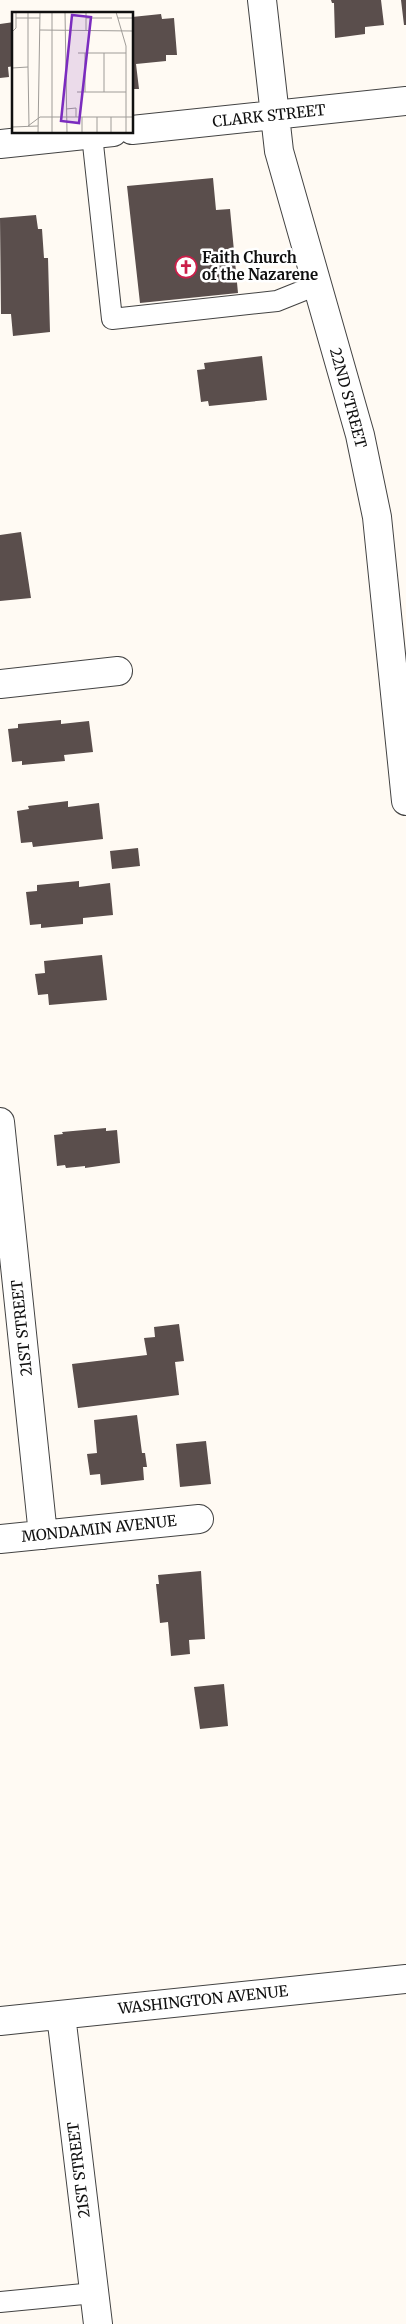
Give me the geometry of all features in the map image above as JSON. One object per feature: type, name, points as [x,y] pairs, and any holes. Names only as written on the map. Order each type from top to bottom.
[{"type":"street","name":"22ND STREET","points":[[262,0],[279,151],[360,435],[377,517],[406,801]]},
{"type":"street","name":"CLARK STREET","points":[[134,130],[406,101]]},
{"type":"street","points":[[0,144],[103,134]]},
{"type":"street","points":[[0,684],[118,671]]},
{"type":"street","name":"21ST STREET","points":[[0,1122],[43,1535]]},
{"type":"street","name":"MONDAMIN AVENUE","points":[[0,1539],[199,1519]]},
{"type":"street","name":"WASHINGTON AVENUE","points":[[0,2022],[406,1979]]},
{"type":"street","name":"21ST STREET","points":[[61,2015],[98,2324]]},
{"type":"lane","points":[[103,134],[112,319],[277,301],[317,285]]},
{"type":"lane","points":[[0,2302],[94,2293]]},
{"type":"building","points":[[331,0],[381,0],[384,25],[365,27],[365,34],[335,38],[334,3]]},
{"type":"building","points":[[401,0],[406,0],[406,25],[404,25]]},
{"type":"building","points":[[161,14],[162,19],[174,18],[177,55],[166,55],[166,61],[136,64],[139,89],[134,89],[134,17]]},
{"type":"building","points":[[12,22],[12,66],[8,67],[9,77],[0,78],[0,24]]},
{"type":"building","name":"Faith Church of the Nazarene","points":[[213,178],[216,210],[230,209],[238,293],[140,303],[127,186]]},
{"type":"building","points":[[36,215],[38,229],[42,229],[44,258],[48,258],[50,332],[13,336],[11,314],[1,314],[0,218]]},
{"type":"building","points":[[262,356],[267,400],[209,406],[208,401],[201,402],[197,370],[205,369],[204,363]]},
{"type":"building","points":[[21,532],[31,598],[0,601],[0,535]]},
{"type":"building","points":[[61,720],[61,724],[89,721],[93,752],[64,755],[65,761],[22,765],[22,761],[12,762],[8,729],[18,728],[18,724]]},
{"type":"building","points":[[68,801],[68,807],[99,803],[103,839],[33,847],[32,842],[21,843],[17,811],[29,809],[28,806]]},
{"type":"building","points":[[138,848],[140,866],[112,869],[110,851]]},
{"type":"building","points":[[79,881],[79,887],[110,883],[113,915],[83,918],[83,924],[41,928],[41,924],[30,925],[26,892],[37,891],[37,885]]},
{"type":"building","points":[[102,955],[107,1000],[49,1005],[48,994],[38,995],[35,974],[45,973],[44,961]]},
{"type":"building","points":[[106,1128],[106,1131],[117,1130],[120,1163],[85,1168],[85,1166],[66,1168],[65,1165],[57,1166],[54,1135],[63,1134],[62,1132]]},
{"type":"building","points":[[179,1324],[184,1361],[175,1362],[179,1395],[78,1408],[72,1364],[147,1355],[144,1338],[155,1337],[154,1327]]},
{"type":"building","points":[[137,1415],[142,1453],[145,1453],[147,1467],[143,1467],[144,1480],[101,1485],[100,1474],[90,1475],[87,1454],[97,1453],[94,1420]]},
{"type":"building","points":[[206,1441],[211,1484],[180,1487],[176,1444]]},
{"type":"building","points":[[201,1571],[205,1639],[189,1640],[190,1654],[171,1656],[168,1622],[160,1623],[156,1584],[159,1584],[158,1575]]},
{"type":"building","points":[[224,1684],[228,1726],[200,1729],[194,1687]]},
{"type":"place","name":"Faith Church of the Nazarene","points":[[186,267]]}]
